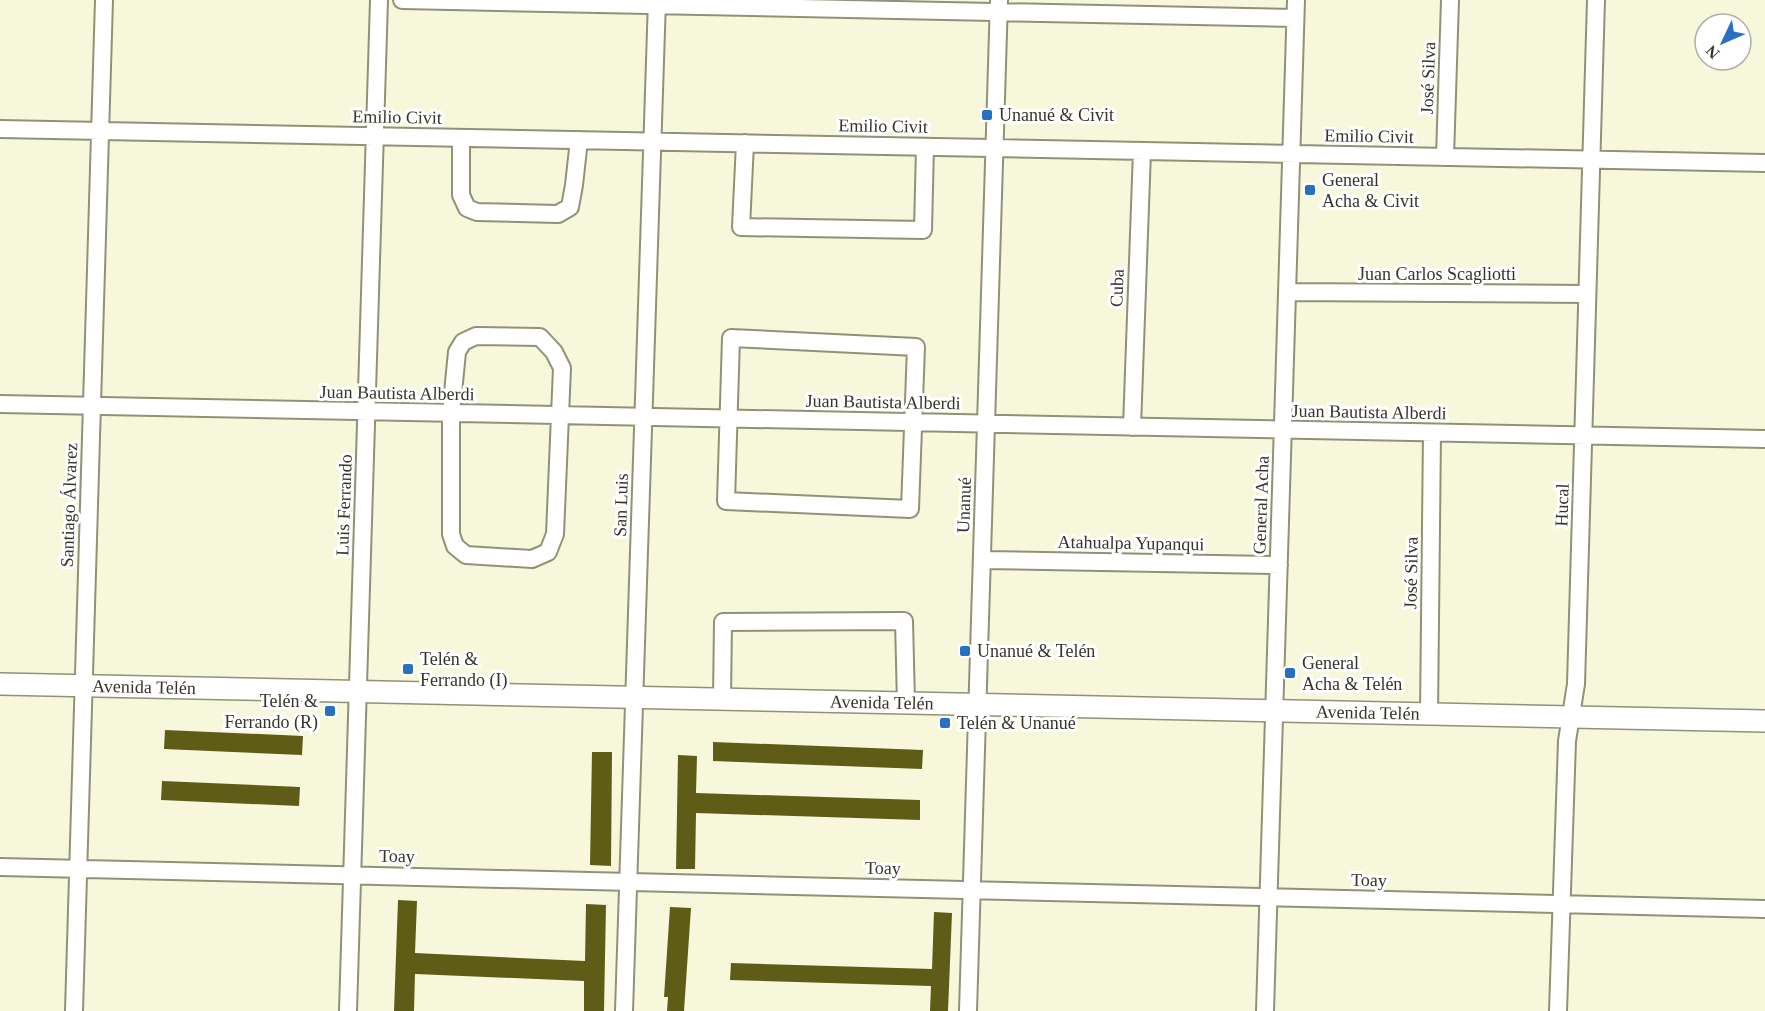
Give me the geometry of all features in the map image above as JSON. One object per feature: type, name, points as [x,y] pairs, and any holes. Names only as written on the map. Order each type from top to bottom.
[{"type":"main road","name":"Avenida Telén","points":[[0,684],[1765,721]]},
{"type":"street","name":"Santiago Álvarez","points":[[74,1011],[104,0]]},
{"type":"street","name":"Luis Ferrando","points":[[348,1011],[379,0]]},
{"type":"street","points":[[402,0],[999,6],[1296,18]]},
{"type":"street","name":"General Acha","points":[[1265,1011],[1296,0]]},
{"type":"street","name":"José Silva","points":[[1445,156],[1450,0]]},
{"type":"street","name":"Hucal","points":[[1558,1011],[1567,741],[1576,684],[1596,0]]},
{"type":"street","name":"San Luis","points":[[624,1011],[657,3]]},
{"type":"street","name":"Unanué","points":[[968,1011],[999,6]]},
{"type":"street","name":"Emilio Civit","points":[[0,129],[1765,163]]},
{"type":"street","points":[[461,138],[461,195],[467,208],[477,212],[558,214],[570,207],[579,140]]},
{"type":"street","points":[[744,143],[741,227],[923,230],[925,147]]},
{"type":"street","name":"Cuba","points":[[1132,427],[1142,151]]},
{"type":"street","name":"Juan Carlos Scagliotti","points":[[1287,292],[1587,294]]},
{"type":"street","points":[[476,336],[540,338],[554,352],[562,368],[555,534],[548,552],[532,559],[466,555],[455,546],[451,534],[451,413],[458,352],[463,342],[476,336]]},
{"type":"street","points":[[731,338],[916,347],[910,509],[726,501],[729,419],[731,338]]},
{"type":"street","name":"Juan Bautista Alberdi","points":[[0,404],[1765,440]]},
{"type":"street","name":"José Silva","points":[[1429,714],[1432,433]]},
{"type":"street","name":"Atahualpa Yupanqui","points":[[982,560],[1279,565]]},
{"type":"street","points":[[722,699],[723,622],[904,621],[906,703]]},
{"type":"street","name":"Toay","points":[[0,867],[1765,909]]},
{"type":"building","points":[[165,730],[303,736],[302,755],[164,749]]},
{"type":"building","points":[[713,742],[923,750],[922,769],[713,761]]},
{"type":"building","points":[[592,752],[612,752],[611,866],[590,865]]},
{"type":"building","points":[[678,755],[697,756],[696,793],[920,800],[920,820],[696,813],[695,869],[676,869]]},
{"type":"building","points":[[162,781],[300,787],[299,806],[161,800]]},
{"type":"building","points":[[398,900],[417,901],[415,953],[585,961],[586,904],[606,905],[604,1011],[584,1011],[584,981],[415,974],[414,1011],[394,1011]]},
{"type":"building","points":[[670,907],[691,908],[684,1011],[667,1011],[668,997],[664,997]]},
{"type":"building","points":[[934,912],[952,913],[948,1011],[930,1011],[931,986],[730,980],[731,963],[932,969]]},
{"type":"place","name":"Unanué & Civit","points":[[987,115]]},
{"type":"place","name":"General Acha & Civit","points":[[1310,190]]},
{"type":"place","name":"Unanué & Telén","points":[[965,651]]},
{"type":"place","name":"Telén & Ferrando (I)","points":[[408,669]]},
{"type":"place","name":"General Acha & Telén","points":[[1290,673]]},
{"type":"place","name":"Telén & Ferrando (R)","points":[[330,711]]},
{"type":"place","name":"Telén & Unanué","points":[[945,723]]}]
